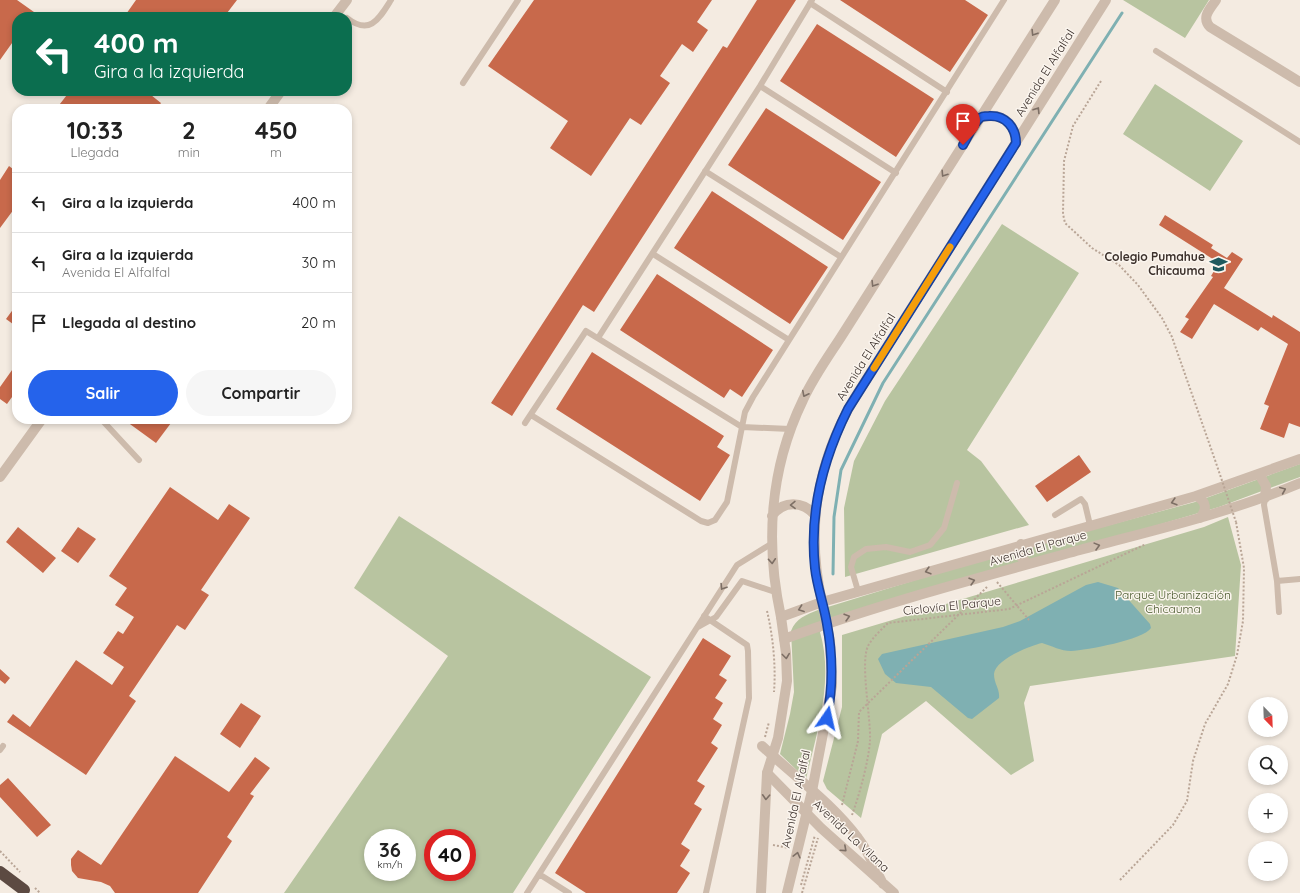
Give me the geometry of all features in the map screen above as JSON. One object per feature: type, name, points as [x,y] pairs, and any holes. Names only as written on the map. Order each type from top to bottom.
[{"type":"highway","points":[[0,872],[25,892]]},
{"type":"street","name":"Avenida El Alfalfal","points":[[761,893],[767,772],[773,757],[782,718],[787,681],[787,664],[776,592],[771,544],[772,516],[778,474],[790,429],[812,382],[1055,0]]},
{"type":"street","name":"Avenida El Alfalfal","points":[[787,893],[812,791],[832,686],[832,658],[827,623],[815,568],[815,515],[819,487],[828,456],[848,409],[1106,0]]},
{"type":"street","points":[[1216,0],[1205,17],[1206,22],[1210,26],[1300,82]]},
{"type":"street","points":[[342,12],[345,1]]},
{"type":"street","points":[[980,118],[992,116],[1004,119],[1012,127],[1016,143]]},
{"type":"street","points":[[0,477],[38,424]]},
{"type":"street","name":"Avenida El Parque","points":[[781,617],[858,591],[1196,496],[1300,459]]},
{"type":"street","points":[[1259,474],[1266,486],[1265,498]]},
{"type":"street","name":"Avenida El Parque","points":[[784,639],[827,623],[1028,564],[1200,518],[1265,498],[1300,483]]},
{"type":"street","points":[[1196,496],[1202,500],[1205,506],[1204,514],[1200,518]]},
{"type":"street","points":[[772,516],[782,506],[792,504],[807,508],[815,515]]},
{"type":"street","points":[[1022,544],[1020,556],[1028,564]]},
{"type":"street","name":"Avenida La Vilana","points":[[762,746],[848,826],[864,846],[883,884]]},
{"type":"street","name":"Avenida La Vilana","points":[[767,772],[818,825],[894,893]]},
{"type":"street","points":[[0,865],[25,892]]},
{"type":"lane","points":[[352,22],[364,27],[370,26],[385,10],[391,0]]},
{"type":"lane","points":[[463,83],[518,0]]},
{"type":"lane","points":[[531,415],[701,521],[708,523],[714,520],[727,502],[742,427],[750,401],[896,173],[1003,2],[995,0]]},
{"type":"lane","points":[[598,338],[760,86],[811,2],[947,92]]},
{"type":"lane","points":[[1156,51],[1300,142]]},
{"type":"lane","points":[[760,86],[896,173]]},
{"type":"lane","points":[[705,171],[841,257]]},
{"type":"lane","points":[[653,254],[789,340]]},
{"type":"lane","points":[[525,423],[586,331],[742,427],[790,429]]},
{"type":"lane","points":[[105,424],[139,460]]},
{"type":"lane","points":[[858,591],[851,567],[854,557],[866,550],[886,547],[910,552],[930,545],[944,528],[957,483]]},
{"type":"lane","points":[[1265,498],[1264,505],[1277,581],[1279,612]]},
{"type":"lane","points":[[1055,515],[1081,499],[1085,504],[1090,525]]},
{"type":"lane","points":[[527,893],[737,565],[771,544]]},
{"type":"lane","points":[[1277,581],[1300,579]]},
{"type":"lane","points":[[697,628],[716,617],[742,581],[776,592]]},
{"type":"lane","points":[[704,616],[747,645],[749,698],[706,893]]},
{"type":"lane","points":[[539,874],[568,893]]},
{"type":"path","points":[[1101,82],[1073,126],[1064,160],[1063,214],[1065,223],[1092,248],[1119,265],[1149,298],[1172,337],[1236,522],[1244,568],[1243,621],[1237,655],[1228,684],[1205,724],[1193,761],[1187,801],[1173,825],[1120,880]]},
{"type":"path","points":[[1230,517],[1236,515]]},
{"type":"path","name":"Ciclovía El Parque","points":[[848,826],[858,799],[870,742],[866,661],[868,647],[875,635],[888,623],[1009,609],[1150,542]]},
{"type":"path","points":[[997,581],[1029,620]]},
{"type":"path","points":[[838,816],[851,775],[858,741],[859,712],[944,630],[990,583]]},
{"type":"path","points":[[767,611],[771,634],[774,671],[773,699]]},
{"type":"path","points":[[762,746],[770,720]]},
{"type":"path","points":[[798,893],[812,852],[818,825]]},
{"type":"path","points":[[802,893],[818,825]]},
{"type":"path","points":[[763,842],[812,852]]},
{"type":"green space","points":[[1123,0],[1209,0],[1185,38]]},
{"type":"green space","points":[[1155,84],[1243,141],[1210,191],[1123,134]]},
{"type":"green space","points":[[1002,224],[1079,273],[967,450],[981,461],[1029,525],[845,577],[844,508],[854,461],[885,401]]},
{"type":"green space","points":[[1300,464],[1300,477],[1219,507],[832,621],[820,632],[824,650],[825,687],[819,724],[806,779],[780,754],[794,692],[791,631],[796,623],[806,615],[987,558],[1195,502]]},
{"type":"green space","points":[[399,516],[651,677],[513,893],[284,893],[448,656],[354,588]]},
{"type":"green space","name":"Parque Urbanización Chicauma","points":[[1228,517],[1241,565],[1235,656],[1030,686],[1024,703],[1034,761],[1011,775],[926,701],[882,734],[861,818],[827,789],[823,781],[842,707],[842,635],[1204,527]]},
{"type":"water","points":[[1098,582],[1118,588],[1150,624],[1151,628],[1137,637],[1089,649],[1067,651],[1042,643],[1014,654],[1000,664],[994,674],[999,692],[999,698],[972,719],[968,718],[931,687],[896,683],[885,674],[878,659],[882,654],[1003,627],[1020,621],[1086,585]]},
{"type":"building","points":[[0,0],[17,0],[34,12],[12,12],[12,43],[0,60]]},
{"type":"building","points":[[136,0],[237,0],[228,12],[128,12]]},
{"type":"building","points":[[534,0],[712,0],[697,22],[708,30],[693,52],[682,44],[660,76],[670,83],[641,125],[630,118],[591,176],[550,148],[568,121],[488,66]]},
{"type":"building","points":[[757,0],[796,0],[594,312],[583,305],[512,416],[491,403],[723,46],[727,48]]},
{"type":"building","points":[[840,0],[965,0],[988,15],[950,72]]},
{"type":"building","points":[[817,24],[934,99],[896,157],[780,81]]},
{"type":"building","points":[[66,96],[152,96],[161,103],[160,104],[60,104]]},
{"type":"building","points":[[766,108],[881,182],[843,240],[728,165]]},
{"type":"building","points":[[9,166],[12,168],[12,212],[0,228],[0,180]]},
{"type":"building","points":[[712,191],[828,267],[790,324],[674,248]]},
{"type":"building","points":[[1165,215],[1213,245],[1211,248],[1227,258],[1232,252],[1243,259],[1224,288],[1272,318],[1273,315],[1300,332],[1300,427],[1289,423],[1284,438],[1260,429],[1269,406],[1264,404],[1288,344],[1261,327],[1258,331],[1214,304],[1192,339],[1180,332],[1189,319],[1185,317],[1213,277],[1211,276],[1219,263],[1159,225]]},
{"type":"building","points":[[657,274],[773,350],[742,397],[730,389],[724,398],[620,330]]},
{"type":"building","points":[[12,311],[12,323],[6,319]]},
{"type":"building","points":[[592,352],[724,436],[717,447],[730,455],[700,501],[556,409]]},
{"type":"building","points":[[12,370],[12,397],[7,404],[0,399],[0,387]]},
{"type":"building","points":[[130,424],[170,424],[156,443]]},
{"type":"building","points":[[1079,455],[1091,472],[1047,502],[1035,486]]},
{"type":"building","points":[[170,487],[218,520],[229,504],[250,518],[201,590],[209,595],[185,630],[177,625],[129,696],[136,701],[86,775],[7,722],[13,714],[30,727],[76,660],[112,685],[124,667],[103,653],[118,631],[123,634],[134,617],[115,605],[127,588],[109,576]]},
{"type":"building","points":[[18,527],[56,558],[43,573],[6,542]]},
{"type":"building","points":[[78,527],[96,539],[78,563],[61,551]]},
{"type":"building","points":[[703,638],[731,656],[719,675],[727,680],[715,698],[723,703],[713,719],[722,725],[711,743],[718,748],[697,781],[705,786],[694,804],[702,809],[681,844],[690,850],[680,866],[690,873],[677,893],[586,893],[555,873]]},
{"type":"building","points":[[0,669],[10,678],[5,684],[0,680]]},
{"type":"building","points":[[241,703],[261,716],[240,748],[220,734]]},
{"type":"building","points":[[175,756],[229,792],[255,757],[270,768],[250,794],[254,796],[227,837],[232,841],[198,893],[115,893],[110,886],[101,882],[78,878],[72,871],[71,859],[78,850],[101,865]]},
{"type":"building","points":[[8,778],[51,825],[37,837],[0,797],[0,785]]},
{"type":"waterway","points":[[833,574],[834,517],[841,470],[883,383],[1122,13]]},
{"type":"slow traffic","points":[[874,368],[950,247]]},
{"type":"place","name":"Colegio Pumahue Chicauma","points":[[1218,264]]},
{"type":"route","points":[[827,718],[832,686],[832,658],[827,623],[817,581],[814,556],[815,515],[819,487],[833,440],[848,409],[1016,143],[1016,137],[1015,132],[1009,122],[999,117],[986,116],[980,118],[963,145]]}]
